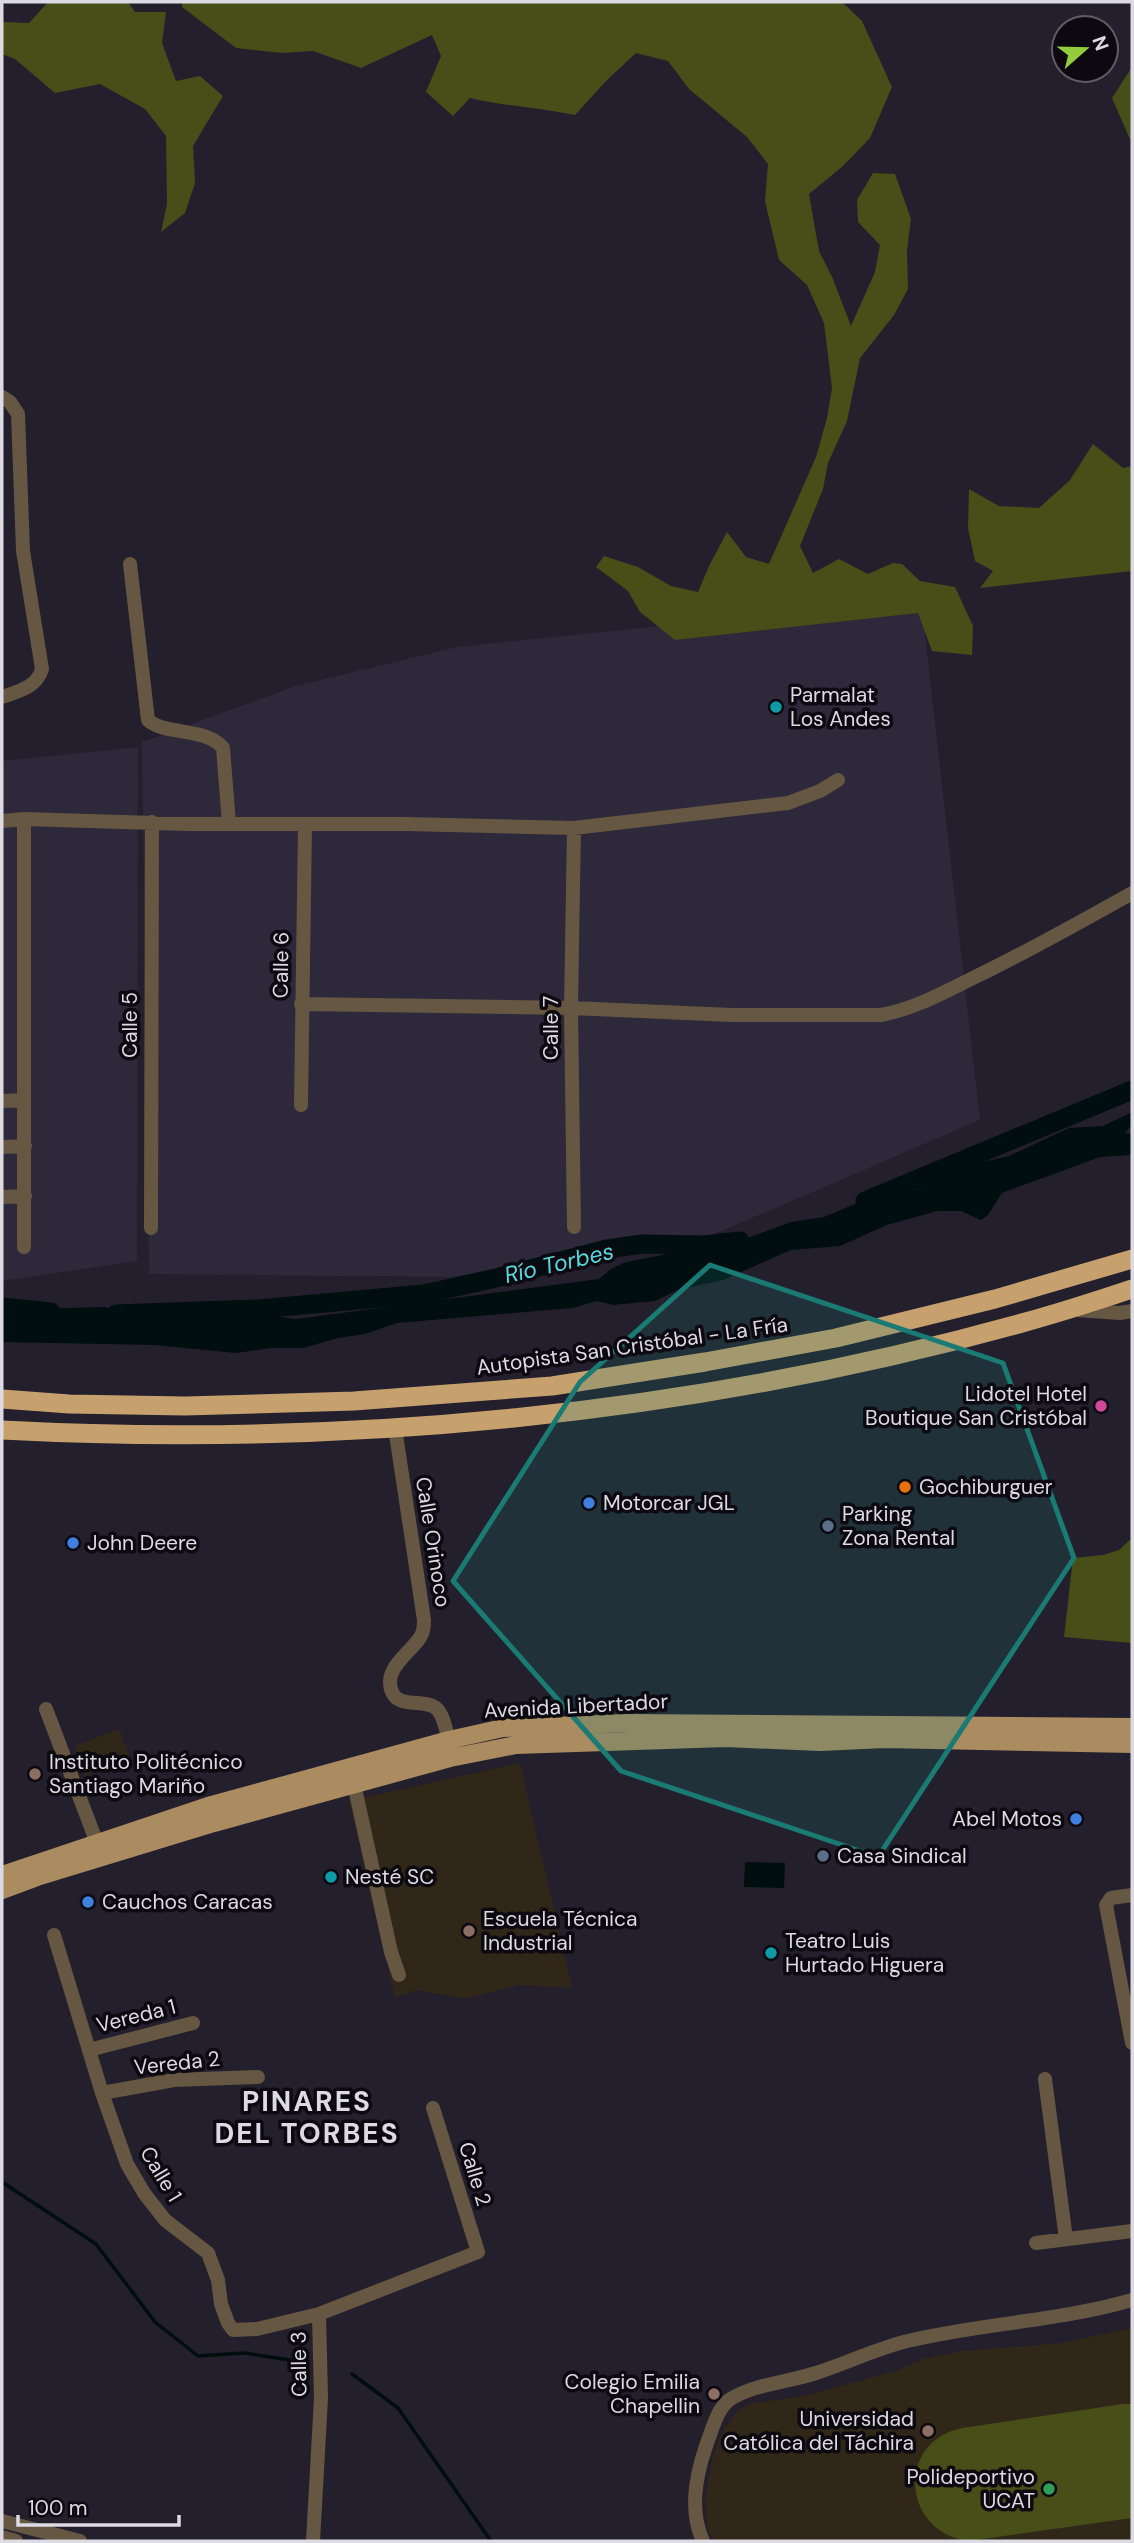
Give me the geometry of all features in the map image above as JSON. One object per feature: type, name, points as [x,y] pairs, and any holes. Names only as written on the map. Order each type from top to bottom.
[{"type":"highway","name":"Autopista San Cristóbal - La Fría","points":[[2,1399],[68,1405],[186,1406],[354,1401],[552,1386],[836,1338],[995,1299],[1132,1259]]},
{"type":"highway","points":[[2,1430],[75,1434],[219,1435],[395,1428],[662,1400],[926,1349],[1132,1289]]},
{"type":"main road","name":"Avenida Libertador","points":[[2,1891],[208,1806],[449,1740],[503,1728],[627,1723],[1132,1727]]},
{"type":"main road","name":"Avenida Libertador","points":[[2,1875],[450,1758],[516,1745],[726,1738],[820,1742],[885,1739],[1132,1744]]},
{"type":"street","points":[[2,397],[10,402],[18,414],[23,551],[42,669],[39,680],[33,685],[2,697]]},
{"type":"street","points":[[130,564],[148,720],[152,724],[218,741],[223,748],[229,824]]},
{"type":"street","points":[[2,821],[574,828],[788,803],[820,791],[838,780]]},
{"type":"street","points":[[24,820],[24,1247]]},
{"type":"street","name":"Calle 5","points":[[150,1228],[152,822]]},
{"type":"street","name":"Calle 6","points":[[301,1105],[305,825]]},
{"type":"street","name":"Calle 7","points":[[574,828],[571,1007],[574,1227]]},
{"type":"street","points":[[301,1004],[571,1007],[732,1015],[888,1014],[939,995],[1024,953],[1132,893]]},
{"type":"street","points":[[2,1101],[24,1100]]},
{"type":"street","points":[[2,1147],[25,1146]]},
{"type":"street","points":[[2,1196],[25,1196]]},
{"type":"street","points":[[1068,1309],[1120,1313],[1132,1311]]},
{"type":"street","name":"Calle Orinoco","points":[[395,1428],[424,1620],[423,1633],[396,1664],[390,1689],[399,1700],[433,1706],[439,1711],[449,1740]]},
{"type":"street","points":[[46,1709],[99,1849]]},
{"type":"street","points":[[354,1784],[390,1952],[399,1975]]},
{"type":"street","points":[[1132,1895],[1111,1898],[1106,1905],[1132,2043]]},
{"type":"street","name":"Calle 1","points":[[54,1935],[102,2093],[127,2164],[144,2193],[165,2220],[208,2253],[218,2280],[221,2304],[233,2330],[257,2329],[319,2314]]},
{"type":"street","name":"Vereda 1","points":[[89,2050],[193,2023]]},
{"type":"street","name":"Vereda 2","points":[[102,2093],[174,2080],[258,2077]]},
{"type":"street","points":[[1045,2079],[1066,2239]]},
{"type":"street","name":"Calle 2","points":[[433,2108],[478,2252]]},
{"type":"street","points":[[1036,2243],[1130,2232]]},
{"type":"street","name":"Calle 3","points":[[313,2541],[321,2398],[319,2314],[478,2252]]},
{"type":"street","points":[[703,2541],[696,2521],[697,2483],[703,2452],[717,2417],[729,2401],[754,2389],[817,2373],[909,2340],[978,2327],[1062,2317],[1132,2300]]},
{"type":"street","points":[[2,2521],[80,2541]]},
{"type":"street","points":[[2,2537],[16,2541]]},
{"type":"highlighted area","points":[[710,1265],[1003,1363],[1074,1558],[878,1857],[621,1771],[453,1581],[580,1382]]},
{"type":"shaded area","points":[[921,599],[980,1120],[696,1242],[544,1268],[447,1277],[149,1274],[142,742],[296,686],[457,647]]},
{"type":"shaded area","points":[[138,747],[137,1261],[2,1281],[2,761]]},
{"type":"shaded area","points":[[1132,1112],[1132,1125],[1125,1133],[1132,1134],[1132,1155],[1100,1157],[1002,1193],[988,1215],[981,1220],[961,1211],[937,1211],[887,1225],[840,1246],[791,1250],[723,1280],[678,1290],[655,1301],[613,1305],[597,1301],[572,1308],[397,1323],[365,1334],[303,1348],[271,1348],[236,1353],[155,1345],[2,1342],[2,1310],[104,1307],[173,1319],[241,1312],[296,1319],[599,1279],[626,1262],[745,1239],[791,1222],[824,1217],[876,1195],[918,1190],[962,1167],[1009,1156],[1069,1128],[1103,1126]]},
{"type":"shaded area","name":"Instituto Politécnico Santiago Mariño","points":[[119,1729],[131,1760],[85,1776],[75,1746]]},
{"type":"shaded area","name":"Escuela Técnica Industrial","points":[[520,1763],[572,1988],[519,1985],[464,1999],[416,1990],[395,1998],[349,1801]]},
{"type":"shaded area","points":[[745,1862],[785,1863],[784,1888],[744,1887]]},
{"type":"shaded area","name":"Universidad Católica del Táchira","points":[[1132,2328],[1132,2541],[714,2541],[708,2530],[705,2504],[711,2464],[727,2425],[736,2413],[748,2404],[804,2396],[896,2371],[923,2359],[962,2351],[1062,2343]]},
{"type":"green space","points":[[48,2],[128,2],[135,12],[166,12],[162,43],[176,81],[200,76],[223,96],[193,146],[195,183],[185,213],[161,232],[167,204],[166,136],[145,109],[100,84],[55,93],[15,59],[2,54],[2,22],[29,23]]},
{"type":"green space","points":[[182,2],[842,2],[862,21],[892,87],[870,138],[843,166],[809,194],[819,251],[851,326],[875,272],[880,245],[858,222],[857,200],[873,173],[895,174],[911,219],[907,250],[908,289],[894,315],[860,358],[847,421],[828,463],[823,489],[800,546],[813,573],[839,559],[868,574],[893,563],[902,564],[920,581],[955,587],[973,626],[972,655],[932,651],[918,613],[675,640],[640,612],[628,591],[596,567],[604,556],[638,567],[671,586],[698,592],[727,532],[746,557],[769,564],[816,457],[832,388],[824,323],[807,285],[779,260],[765,201],[768,164],[747,137],[689,89],[668,61],[636,53],[575,115],[470,98],[453,116],[426,92],[441,56],[432,35],[361,68],[313,51],[282,53],[236,48],[182,7]]},
{"type":"green space","points":[[1132,67],[1132,144],[1112,98]]},
{"type":"green space","points":[[1093,444],[1123,468],[1132,466],[1132,571],[980,588],[993,571],[975,561],[968,528],[969,489],[999,506],[1039,508],[1070,480]]},
{"type":"green space","points":[[1132,1538],[1132,1643],[1064,1637],[1073,1558],[1103,1555],[1119,1550]]},
{"type":"green space","name":"Polideportivo UCAT","points":[[1132,2404],[1132,2518],[969,2541],[947,2534],[930,2522],[920,2505],[915,2487],[917,2468],[925,2450],[940,2437],[962,2428]]},
{"type":"waterway","name":"Río Torbes","points":[[865,1201],[1132,1090]]},
{"type":"waterway","name":"Río Torbes","points":[[116,1314],[258,1309],[424,1294],[607,1249],[642,1244],[703,1245],[740,1241]]},
{"type":"waterway","name":"Río Torbes","points":[[2,1307],[51,1312]]},
{"type":"waterway","points":[[2,2182],[96,2244],[155,2322],[198,2356],[245,2353],[296,2361]]},
{"type":"waterway","points":[[352,2374],[398,2408],[491,2541]]},
{"type":"place","name":"Parmalat Los Andes","points":[[776,707]]},
{"type":"place","name":"Lidotel Hotel Boutique San Cristóbal","points":[[1101,1406]]},
{"type":"place","name":"Gochiburguer","points":[[905,1487]]},
{"type":"place","name":"Motorcar JGL","points":[[589,1503]]},
{"type":"place","name":"Parking Zona Rental","points":[[828,1526]]},
{"type":"place","name":"John Deere","points":[[73,1543]]},
{"type":"place","name":"Instituto Politécnico Santiago Mariño","points":[[35,1774]]},
{"type":"place","name":"Abel Motos","points":[[1076,1819]]},
{"type":"place","name":"Casa Sindical","points":[[823,1856]]},
{"type":"place","name":"Nesté SC","points":[[331,1877]]},
{"type":"place","name":"Cauchos Caracas","points":[[88,1902]]},
{"type":"place","name":"Escuela Técnica Industrial","points":[[469,1931]]},
{"type":"place","name":"Teatro Luis Hurtado Higuera","points":[[771,1953]]},
{"type":"place","name":"Colegio Emilia Chapellin","points":[[714,2394]]},
{"type":"place","name":"Universidad Católica del Táchira","points":[[928,2431]]},
{"type":"place","name":"Polideportivo UCAT","points":[[1049,2489]]},
{"type":"district","name":"PINARES DEL TORBES","points":[[307,2117]]}]
